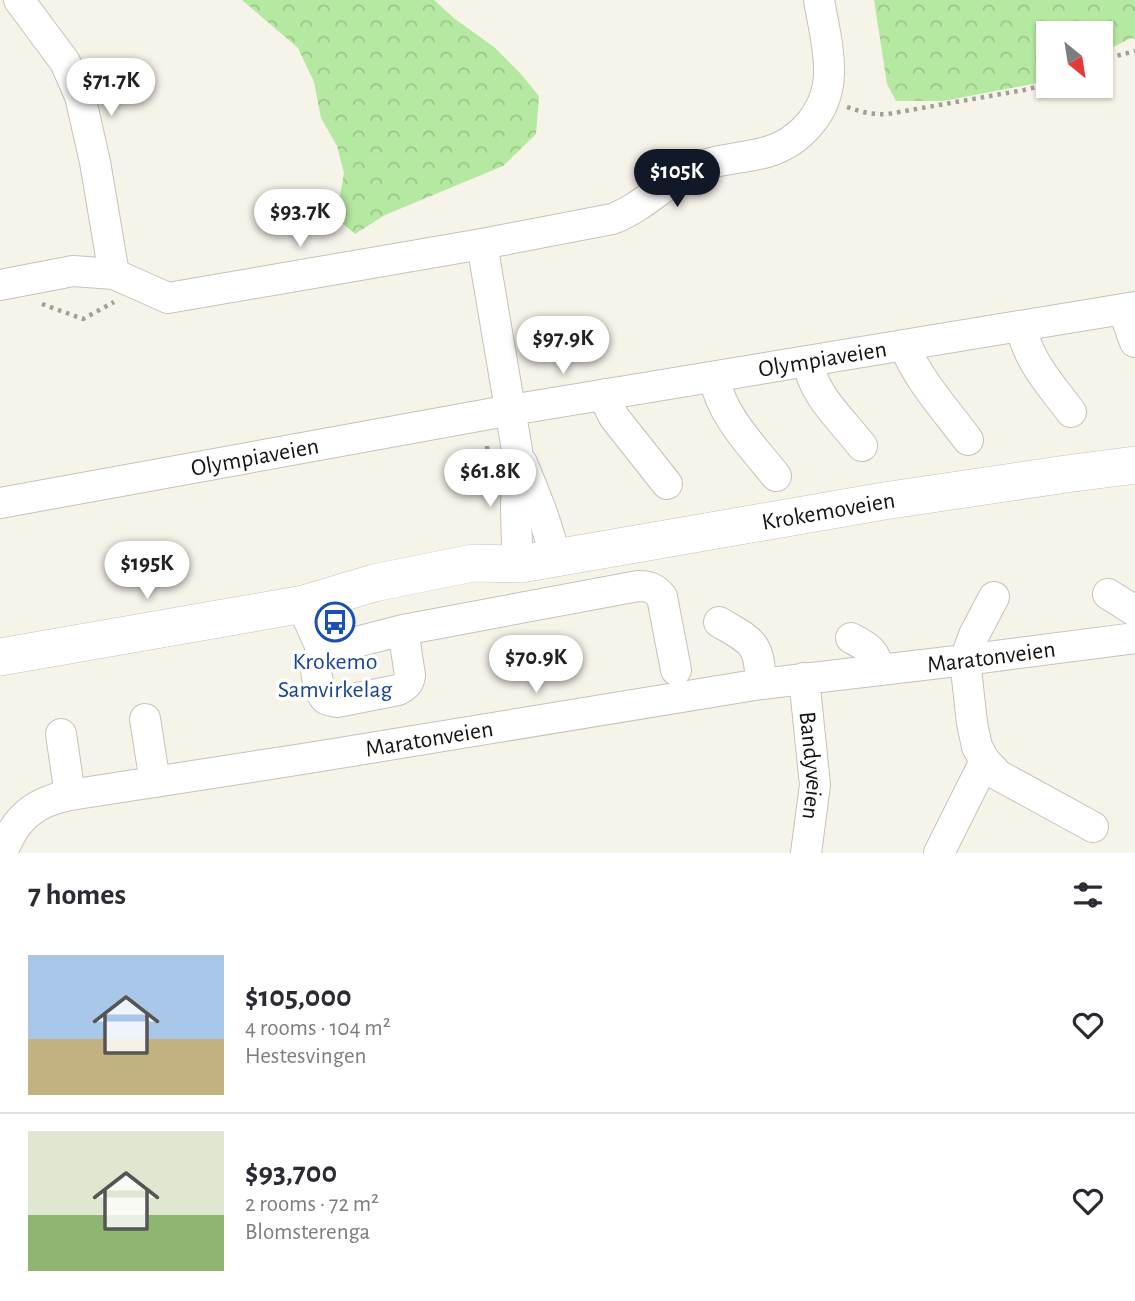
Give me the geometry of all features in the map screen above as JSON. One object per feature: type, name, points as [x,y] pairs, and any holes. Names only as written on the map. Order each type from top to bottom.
[{"type":"main road","name":"Krokemoveien","points":[[0,657],[304,604],[379,599],[476,583],[538,561],[884,501],[1135,465]]},
{"type":"street","points":[[19,0],[65,62],[79,96],[114,274]]},
{"type":"street","points":[[0,285],[73,271],[114,274],[168,298],[612,219],[629,212],[678,177],[704,164],[766,152],[785,145],[803,131],[817,115],[829,76],[819,0]]},
{"type":"street","points":[[482,244],[517,450],[517,546],[538,561]]},
{"type":"street","points":[[1129,308],[1135,342]]},
{"type":"street","name":"Olympiaveien","points":[[0,503],[511,410],[1129,308]]},
{"type":"street","points":[[1021,326],[1028,351],[1071,412]]},
{"type":"street","points":[[904,345],[925,383],[968,440]]},
{"type":"street","points":[[808,361],[814,385],[862,446]]},
{"type":"street","points":[[714,377],[716,390],[734,423],[776,476]]},
{"type":"street","points":[[606,394],[614,417],[667,484]]},
{"type":"street","points":[[648,586],[659,540]]},
{"type":"street","points":[[403,630],[410,675],[405,686],[398,690],[337,702],[328,701],[321,693],[316,666],[317,657],[323,652],[403,630],[638,586],[657,590],[664,604],[676,670]]},
{"type":"street","points":[[1108,594],[1135,611]]},
{"type":"street","points":[[994,597],[974,635],[965,660],[977,747],[998,775],[1093,827]]},
{"type":"street","points":[[304,604],[323,652]]},
{"type":"street","points":[[719,622],[755,646],[760,662],[761,684]]},
{"type":"street","points":[[851,638],[870,649],[875,655],[878,670]]},
{"type":"street","name":"Maratonveien","points":[[2,853],[9,835],[20,820],[35,806],[52,798],[761,684],[1135,638]]},
{"type":"street","name":"Bandyveien","points":[[804,678],[815,785],[806,853]]},
{"type":"street","points":[[145,719],[155,782]]},
{"type":"street","points":[[61,734],[69,795]]},
{"type":"street","points":[[939,853],[985,761]]},
{"type":"path","points":[[1113,57],[1135,51]]},
{"type":"path","points":[[824,98],[876,115],[1036,87]]},
{"type":"path","points":[[33,304],[44,304],[83,318],[143,287]]},
{"type":"green space","points":[[242,0],[434,0],[494,47],[539,96],[536,134],[503,166],[385,215],[355,234],[336,218],[344,173],[337,146],[321,118],[314,82],[298,48]]},
{"type":"green space","points":[[874,0],[1135,0],[1135,39],[1131,38],[1113,47],[1113,21],[1036,21],[1036,83],[943,101],[896,101],[887,84]]},
{"type":"place","name":"Krokemo Samvirkelag","points":[[335,622]]}]
